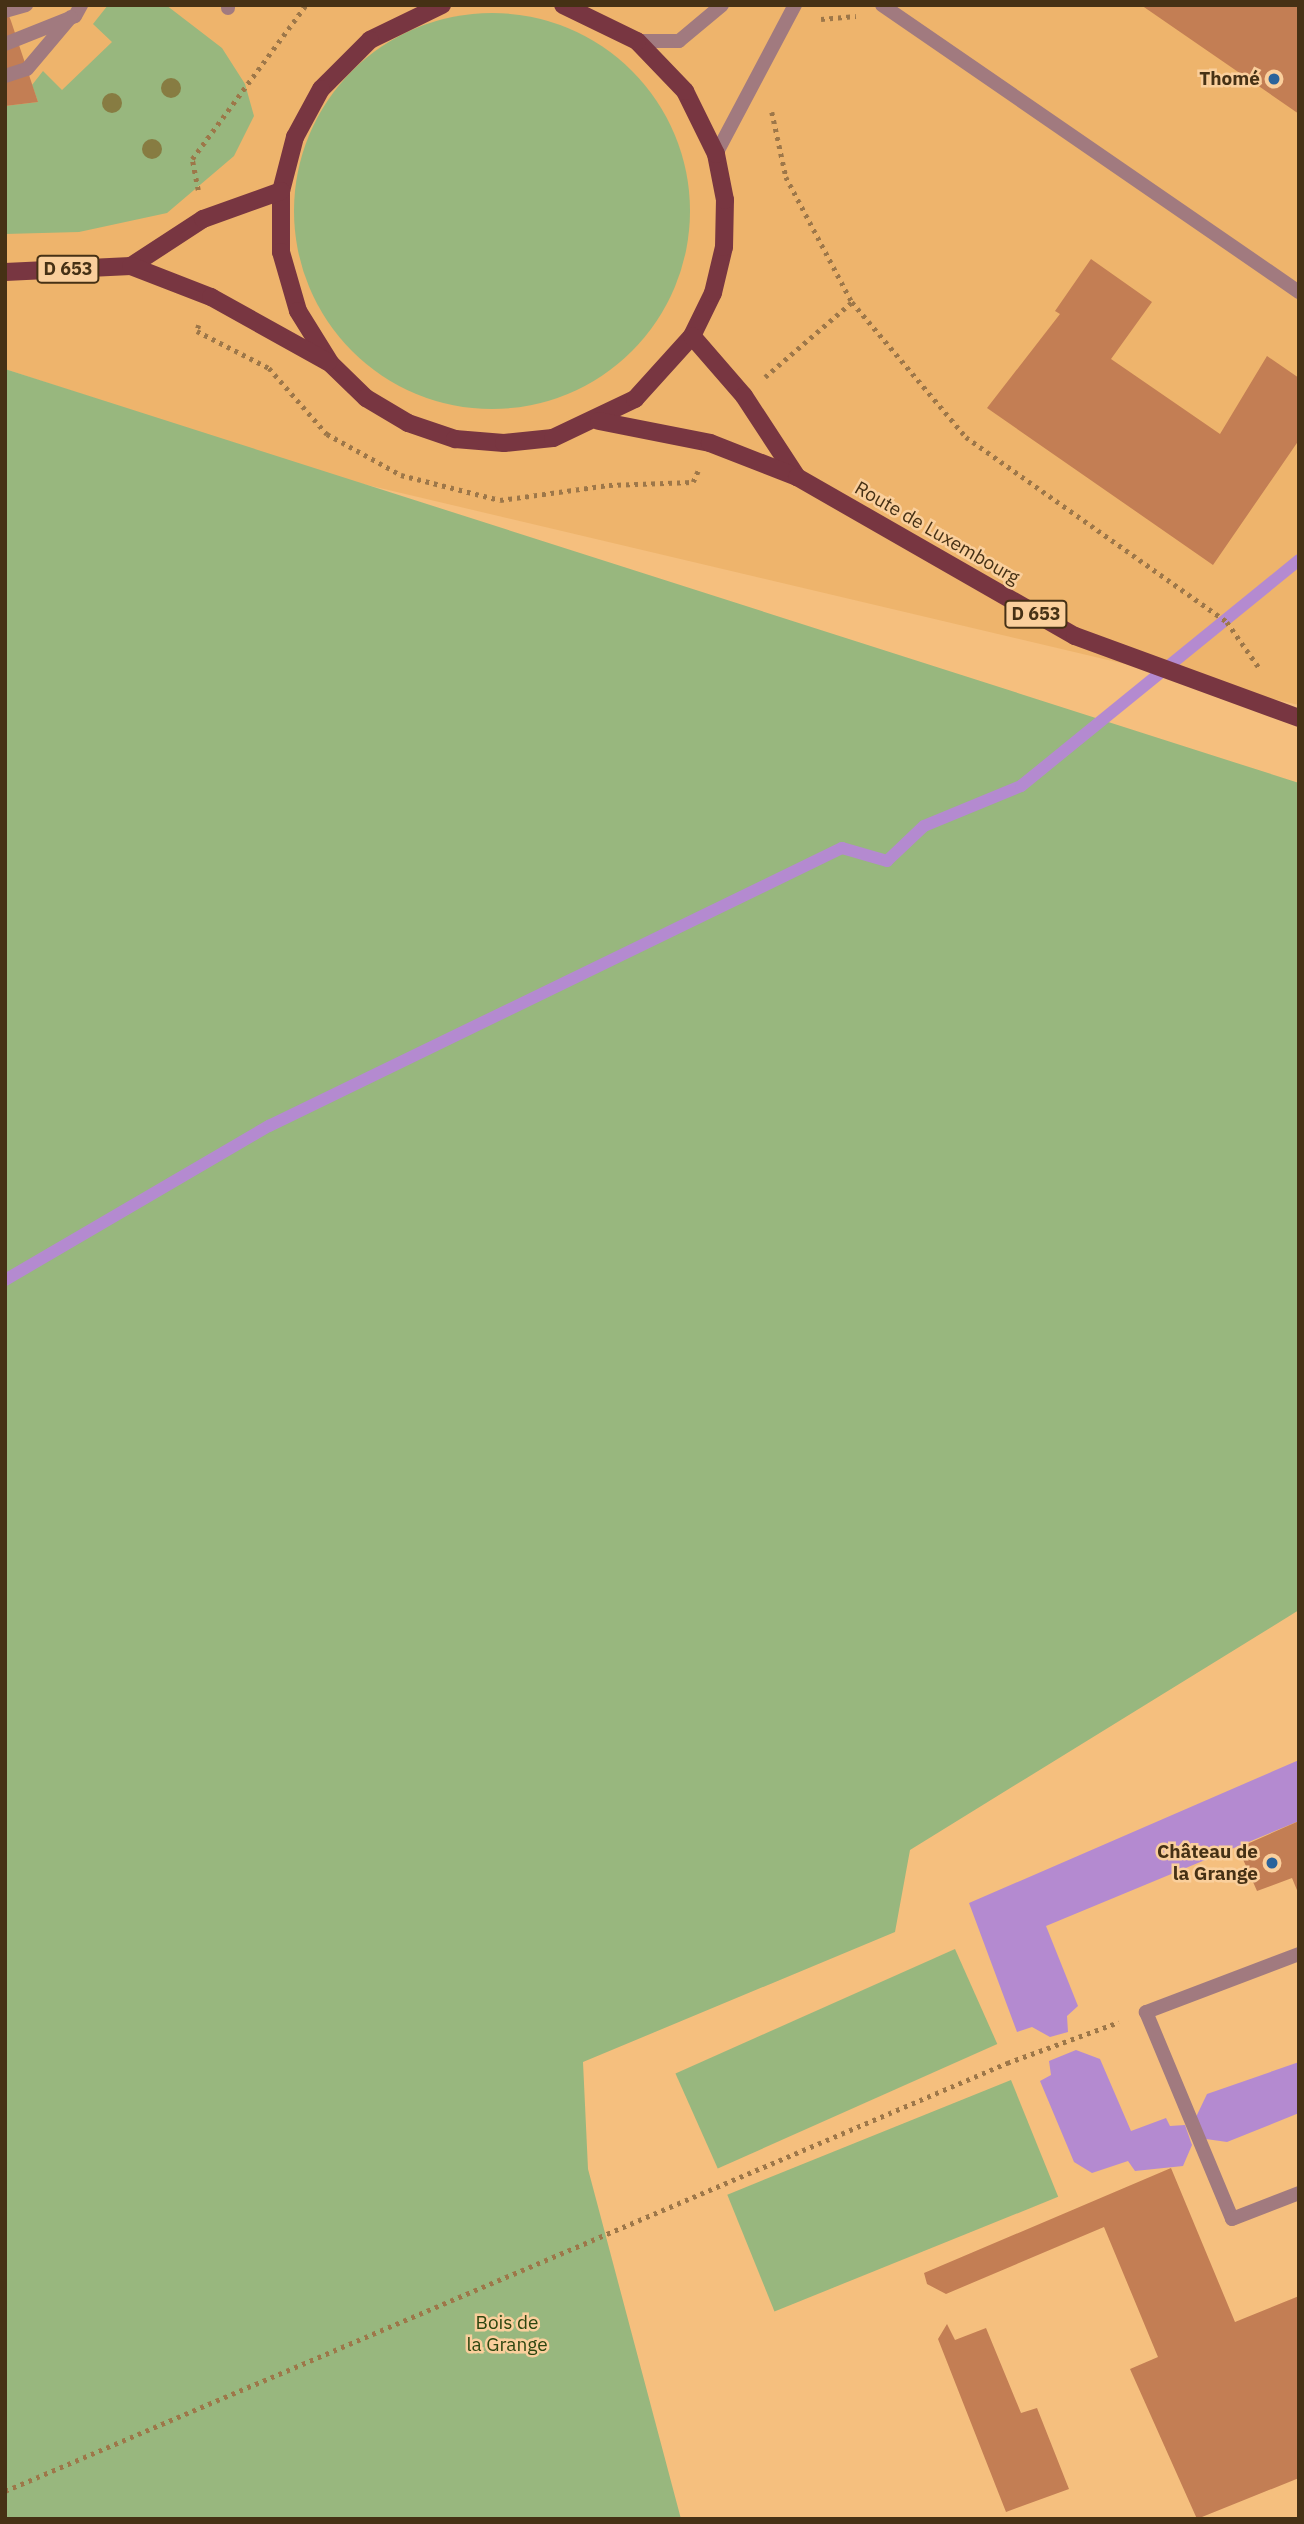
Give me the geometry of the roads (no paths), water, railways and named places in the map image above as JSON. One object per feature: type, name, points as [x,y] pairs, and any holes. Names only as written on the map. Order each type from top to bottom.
[{"type":"main road","points":[[331,364],[298,312],[281,252],[281,191],[295,137],[321,89],[344,63],[401,13],[442,5]]},
{"type":"main road","points":[[131,266],[211,296],[331,364],[387,411],[455,439],[504,443],[553,438],[599,421],[667,371],[692,336],[713,293],[724,247],[725,200],[716,154],[685,91],[637,41],[563,5]]},
{"type":"main road","points":[[131,266],[203,219],[281,191]]},
{"type":"main road","name":"D 653","points":[[5,272],[131,266]]},
{"type":"main road","points":[[692,336],[744,396],[797,477]]},
{"type":"main road","name":"Route de Luxembourg","points":[[599,421],[709,443],[797,477],[1075,636],[1295,717]]},
{"type":"street","points":[[5,11],[26,5]]},
{"type":"street","points":[[5,76],[27,69],[81,5]]},
{"type":"street","points":[[637,41],[679,41],[722,5]]},
{"type":"street","points":[[716,154],[795,5]]},
{"type":"street","points":[[882,5],[1299,292]]},
{"type":"street","points":[[5,44],[71,17]]},
{"type":"street","points":[[1299,1954],[1146,2012],[1232,2219],[1299,2193]]},
{"type":"waterway","points":[[5,1280],[269,1126],[842,848],[887,861],[924,826],[1021,786],[1299,560]]},
{"type":"place","name":"Thomé","points":[[1274,79]]},
{"type":"place","name":"Château de la Grange","points":[[1272,1863]]},
{"type":"park label","name":"Bois de la Grange","points":[[507,2334]]}]
